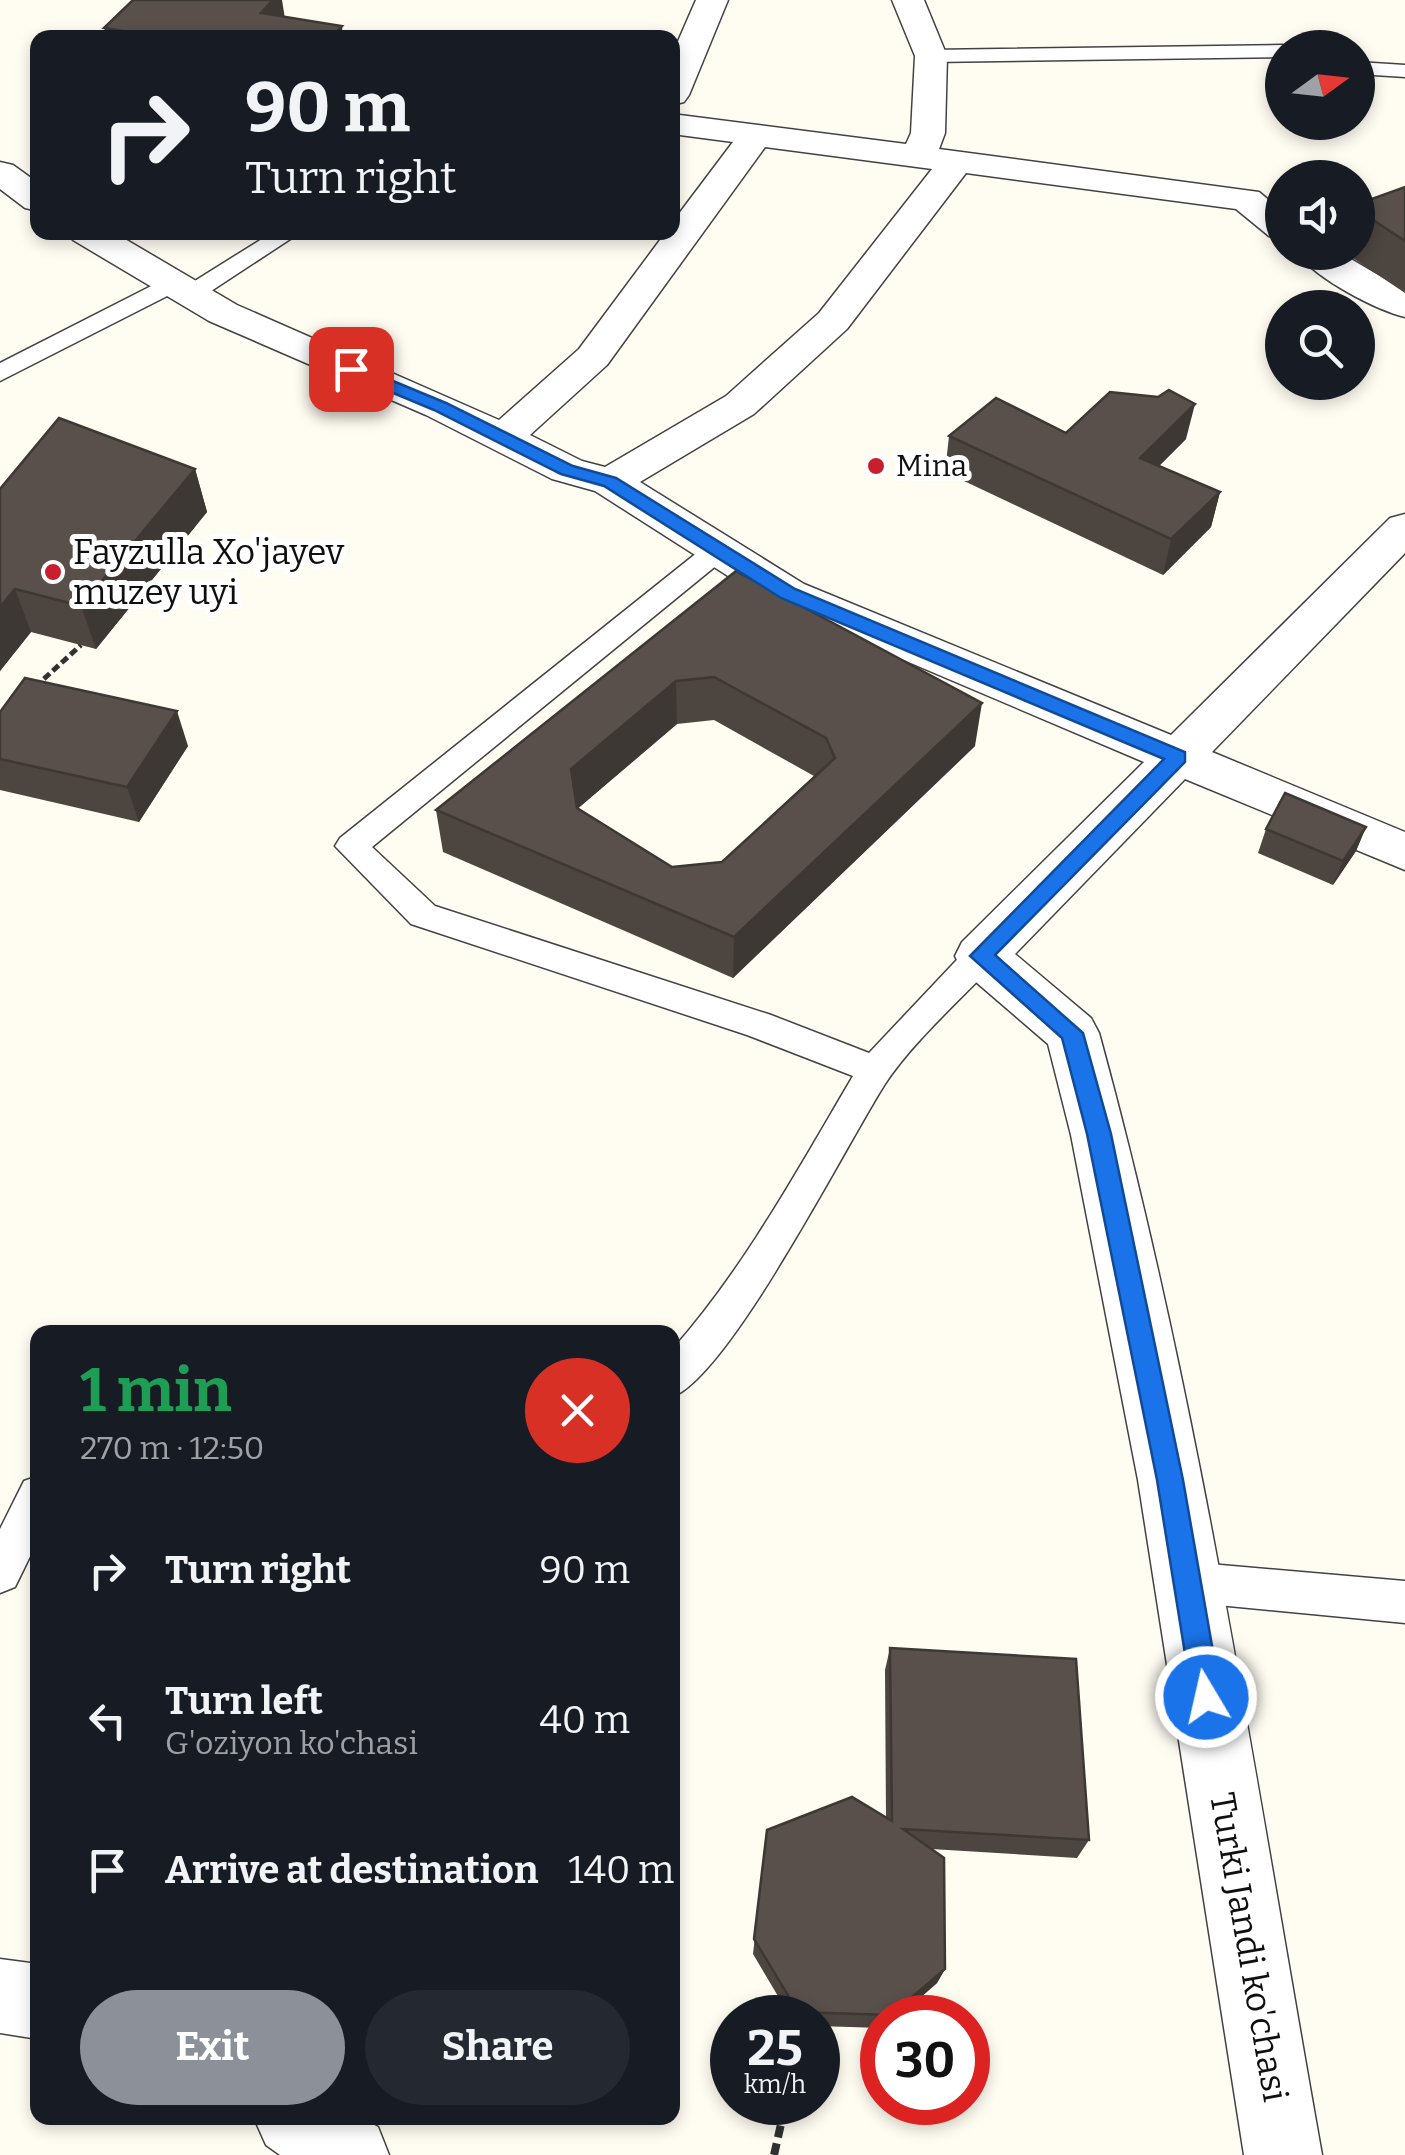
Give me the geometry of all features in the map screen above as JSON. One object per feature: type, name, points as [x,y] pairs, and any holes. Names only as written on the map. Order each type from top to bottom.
[{"type":"street","points":[[680,76],[712,0]]},
{"type":"street","points":[[908,0],[930,56],[928,133],[937,158]]},
{"type":"street","points":[[680,125],[1246,200],[1265,215]]},
{"type":"street","points":[[680,239],[756,135]]},
{"type":"street","points":[[610,482],[740,405],[833,321],[937,158]]},
{"type":"street","points":[[0,173],[30,194]]},
{"type":"street","points":[[99,240],[223,313],[440,406],[567,470],[610,482],[788,594],[1405,852]]},
{"type":"street","points":[[503,438],[593,357],[679,240]]},
{"type":"street","points":[[1338,270],[1405,306]]},
{"type":"street","points":[[980,956],[1405,528]]},
{"type":"street","name":"Turki Jandi ko'chasi","points":[[980,956],[1072,1033],[1099,1134],[1188,1582],[1283,2155]]},
{"type":"street","points":[[0,1996],[30,2001]]},
{"type":"lane","points":[[930,56],[1265,51]]},
{"type":"lane","points":[[1375,69],[1405,71]]},
{"type":"lane","points":[[0,373],[182,289],[275,240]]},
{"type":"lane","points":[[718,550],[351,846],[423,915],[759,1024],[875,1070]]},
{"type":"lane","points":[[680,1370],[713,1332],[801,1197],[875,1070],[980,956]]},
{"type":"lane","points":[[0,1573],[30,1511]]},
{"type":"lane","points":[[1188,1582],[1405,1602]]},
{"type":"path","points":[[27,694],[81,646]]},
{"type":"path","points":[[774,2155],[781,2125]]},
{"type":"building","points":[[133,0],[273,0],[261,13],[342,26],[338,30],[104,28]]},
{"type":"building","points":[[1405,187],[1405,241],[1375,221],[1375,198]]},
{"type":"building","points":[[1169,390],[1195,404],[1140,458],[1220,492],[1171,539],[949,436],[996,398],[1066,433],[1110,392],[1158,397]]},
{"type":"building","points":[[59,418],[195,469],[81,606],[15,589],[0,607],[0,489]]},
{"type":"building","points":[[736,571],[982,703],[734,937],[436,810]],"holes":[[[714,677],[826,738],[835,758],[722,862],[672,867],[577,808],[571,769],[676,681]]]},
{"type":"building","points":[[25,678],[177,711],[127,787],[0,759],[0,712]]},
{"type":"building","points":[[1285,793],[1366,827],[1343,861],[1266,829]]},
{"type":"building","points":[[890,1648],[1076,1659],[1089,1840],[903,1829],[944,1858],[945,1969],[914,1995],[860,1995],[860,2014],[840,2013],[840,1995],[788,1995],[754,1939],[767,1830],[852,1797],[892,1821]]},
{"type":"place","name":"Mina","points":[[876,466]]},
{"type":"place","name":"Fayzulla Xo'jayev muzey uyi","points":[[53,572]]},
{"type":"route","points":[[351,369],[440,406],[567,470],[610,482],[788,594],[1178,757],[980,956],[1072,1033],[1099,1134],[1170,1480],[1206,1697]]}]
